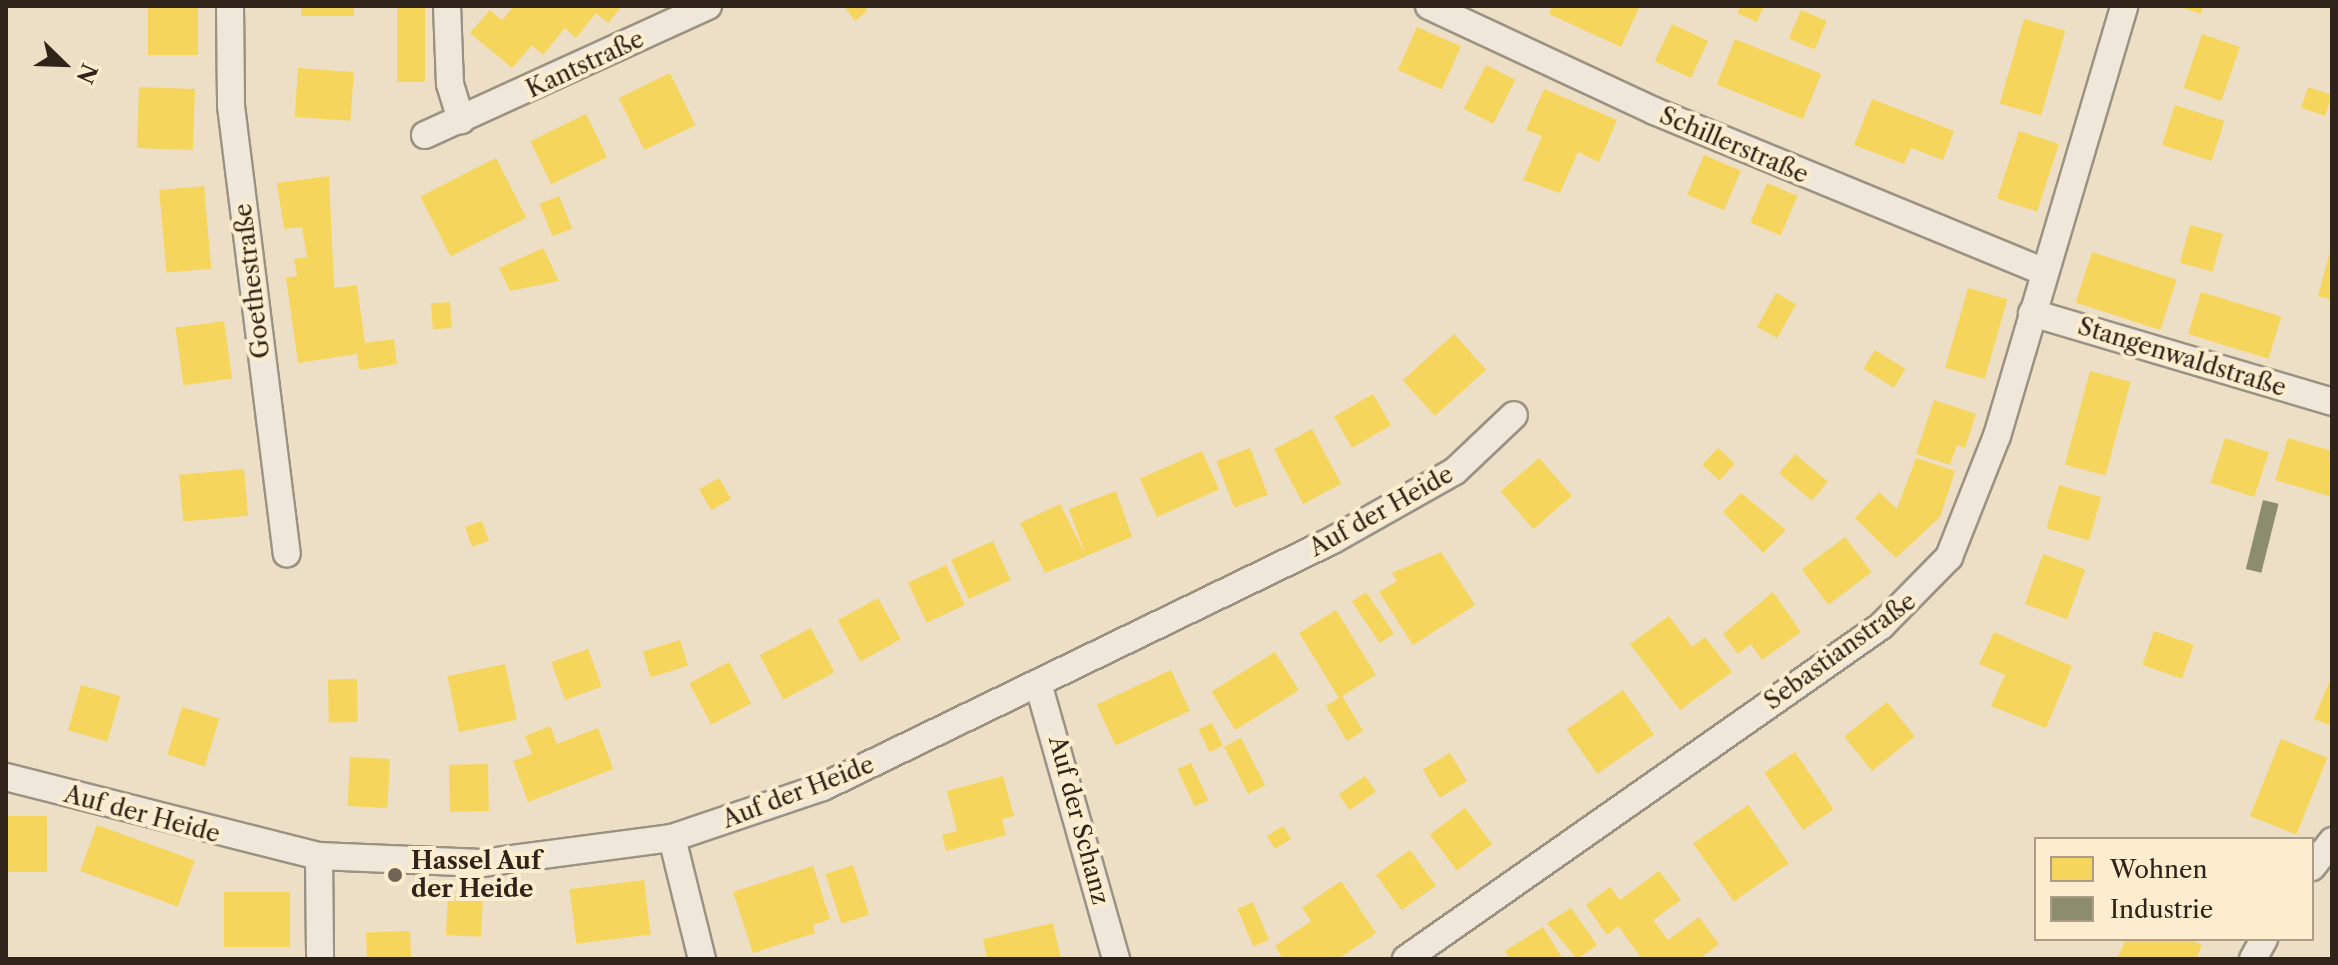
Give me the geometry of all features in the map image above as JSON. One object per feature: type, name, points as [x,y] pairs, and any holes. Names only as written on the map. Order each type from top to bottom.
[{"type":"street","name":"Goethestraße","points":[[230,6],[231,106],[287,554]]},
{"type":"street","points":[[447,6],[450,84],[461,120]]},
{"type":"street","name":"Kantstraße","points":[[425,135],[708,6]]},
{"type":"street","name":"Schillerstraße","points":[[1429,6],[1654,111],[2044,272]]},
{"type":"street","name":"Sebastianstraße","points":[[1406,959],[1921,592],[1949,557],[1974,504],[2124,6]]},
{"type":"street","name":"Stangenwaldstraße","points":[[2032,313],[2332,402]]},
{"type":"street","name":"Auf der Heide","points":[[6,777],[319,856],[482,863],[672,838],[823,787],[1423,492],[1514,415]]},
{"type":"street","name":"Auf der Schanz","points":[[1038,683],[1116,959]]},
{"type":"street","points":[[672,838],[702,959]]},
{"type":"street","points":[[2314,864],[2332,841]]},
{"type":"street","points":[[319,856],[320,959]]},
{"type":"street","points":[[2253,959],[2263,941]]},
{"type":"building: Wohnen","points":[[148,6],[198,6],[198,55],[148,55]]},
{"type":"building: Wohnen","points":[[301,6],[354,6],[354,16],[301,16]]},
{"type":"building: Wohnen","points":[[397,6],[425,6],[425,82],[397,82]]},
{"type":"building: Wohnen","points":[[514,6],[622,6],[608,23],[596,13],[576,38],[565,28],[543,55],[532,45],[512,68],[470,33],[490,10],[502,20]]},
{"type":"building: Wohnen","points":[[844,6],[864,6],[867,11],[855,21]]},
{"type":"building: Wohnen","points":[[1552,6],[1640,6],[1621,47],[1549,14]]},
{"type":"building: Wohnen","points":[[1741,6],[1764,6],[1757,22],[1737,13]]},
{"type":"building: Wohnen","points":[[2177,6],[2203,6],[2201,14]]},
{"type":"building: Wohnen","points":[[1801,10],[1827,21],[1815,49],[1789,39]]},
{"type":"building: Wohnen","points":[[2024,19],[2065,31],[2041,115],[2000,104]]},
{"type":"building: Wohnen","points":[[1672,24],[1708,41],[1691,78],[1655,61]]},
{"type":"building: Wohnen","points":[[1417,27],[1461,47],[1442,89],[1398,70]]},
{"type":"building: Wohnen","points":[[2202,34],[2240,47],[2221,101],[2183,88]]},
{"type":"building: Wohnen","points":[[1735,39],[1821,74],[1803,119],[1717,84]]},
{"type":"building: Wohnen","points":[[1486,65],[1515,80],[1493,124],[1464,109]]},
{"type":"building: Wohnen","points":[[298,68],[354,72],[350,121],[295,117]]},
{"type":"building: Wohnen","points":[[670,73],[695,125],[644,150],[619,98]]},
{"type":"building: Wohnen","points":[[139,87],[195,89],[193,150],[137,148]]},
{"type":"building: Wohnen","points":[[2308,87],[2332,95],[2325,116],[2301,108]]},
{"type":"building: Wohnen","points":[[1544,89],[1617,120],[1599,162],[1578,152],[1560,193],[1523,180],[1542,136],[1526,130]]},
{"type":"building: Wohnen","points":[[1872,99],[1954,131],[1943,160],[1911,148],[1904,164],[1854,145]]},
{"type":"building: Wohnen","points":[[2175,105],[2224,121],[2211,161],[2162,145]]},
{"type":"building: Wohnen","points":[[586,114],[607,157],[551,184],[530,141]]},
{"type":"building: Wohnen","points":[[2019,131],[2059,144],[2037,212],[1997,199]]},
{"type":"building: Wohnen","points":[[1704,155],[1741,171],[1724,210],[1687,195]]},
{"type":"building: Wohnen","points":[[496,158],[526,218],[451,256],[420,197]]},
{"type":"building: Wohnen","points":[[329,176],[334,288],[357,285],[365,343],[394,339],[397,364],[359,370],[357,354],[298,363],[286,278],[297,276],[294,259],[307,257],[302,227],[284,229],[277,183]]},
{"type":"building: Wohnen","points":[[1767,183],[1797,196],[1781,235],[1750,223]]},
{"type":"building: Wohnen","points":[[204,186],[211,269],[166,273],[159,190]]},
{"type":"building: Wohnen","points":[[559,196],[572,228],[553,236],[540,204]]},
{"type":"building: Wohnen","points":[[2190,225],[2223,234],[2213,271],[2180,263]]},
{"type":"building: Wohnen","points":[[543,248],[559,281],[510,291],[499,268]]},
{"type":"building: Wohnen","points":[[2332,248],[2332,300],[2318,296]]},
{"type":"building: Wohnen","points":[[2092,252],[2177,280],[2160,330],[2076,302]]},
{"type":"building: Wohnen","points":[[1968,288],[2007,299],[1985,379],[1945,368]]},
{"type":"building: Wohnen","points":[[2201,292],[2281,317],[2268,359],[2188,334]]},
{"type":"building: Wohnen","points":[[1776,293],[1796,304],[1777,338],[1757,327]]},
{"type":"building: Wohnen","points":[[450,302],[452,328],[433,329],[431,303]]},
{"type":"building: Wohnen","points":[[224,321],[232,378],[184,385],[175,328]]},
{"type":"building: Wohnen","points":[[1454,334],[1486,370],[1435,416],[1403,380]]},
{"type":"building: Wohnen","points":[[1875,350],[1906,369],[1894,388],[1863,369]]},
{"type":"building: Wohnen","points":[[2090,371],[2131,382],[2105,476],[2065,465]]},
{"type":"building: Wohnen","points":[[1373,394],[1391,425],[1352,448],[1334,416]]},
{"type":"building: Wohnen","points":[[1934,400],[1976,414],[1965,448],[1957,445],[1950,465],[1916,454]]},
{"type":"building: Wohnen","points":[[1312,429],[1341,484],[1303,504],[1274,449]]},
{"type":"building: Wohnen","points":[[2225,438],[2269,452],[2254,497],[2210,483]]},
{"type":"building: Wohnen","points":[[2288,438],[2332,451],[2332,497],[2275,480]]},
{"type":"building: Wohnen","points":[[1250,448],[1268,495],[1234,508],[1216,461]]},
{"type":"building: Wohnen","points":[[1718,448],[1735,464],[1719,481],[1702,465]]},
{"type":"building: Wohnen","points":[[1202,451],[1219,489],[1157,517],[1140,479]]},
{"type":"building: Wohnen","points":[[1795,454],[1828,482],[1812,501],[1779,473]]},
{"type":"building: Wohnen","points":[[1539,458],[1572,496],[1533,529],[1501,491]]},
{"type":"building: Wohnen","points":[[1916,458],[1955,471],[1940,517],[1896,558],[1855,518],[1879,492],[1897,509]]},
{"type":"building: Wohnen","points":[[244,469],[248,516],[183,521],[179,475]]},
{"type":"building: Wohnen","points":[[719,478],[731,499],[711,510],[699,489]]},
{"type":"building: Wohnen","points":[[2059,485],[2101,497],[2089,540],[2047,528]]},
{"type":"building: Wohnen","points":[[1116,491],[1132,537],[1045,573],[1020,523],[1060,504],[1085,554],[1069,509]]},
{"type":"building: Wohnen","points":[[1741,493],[1786,530],[1763,553],[1723,512]]},
{"type":"building: Wohnen","points":[[482,521],[489,541],[472,547],[465,527]]},
{"type":"building: Wohnen","points":[[1845,537],[1871,572],[1828,605],[1802,569]]},
{"type":"building: Wohnen","points":[[993,541],[1010,580],[968,599],[951,560]]},
{"type":"building: Wohnen","points":[[1441,552],[1475,605],[1413,645],[1379,592],[1397,581],[1392,573]]},
{"type":"building: Wohnen","points":[[2043,554],[2085,569],[2067,619],[2025,604]]},
{"type":"building: Wohnen","points":[[946,565],[965,605],[927,623],[908,583]]},
{"type":"building: Wohnen","points":[[1366,592],[1394,633],[1380,643],[1352,602]]},
{"type":"building: Wohnen","points":[[1773,592],[1801,632],[1762,660],[1751,644],[1738,654],[1723,634]]},
{"type":"building: Wohnen","points":[[878,598],[901,639],[861,661],[838,620]]},
{"type":"building: Wohnen","points":[[1336,610],[1376,675],[1342,696],[1363,731],[1347,741],[1326,706],[1339,698],[1299,633]]},
{"type":"building: Wohnen","points":[[1669,616],[1692,647],[1705,637],[1732,672],[1680,710],[1630,644]]},
{"type":"building: Wohnen","points":[[811,628],[834,672],[783,699],[760,655]]},
{"type":"building: Wohnen","points":[[2154,631],[2194,645],[2182,679],[2142,665]]},
{"type":"building: Wohnen","points":[[1994,632],[2072,666],[2046,728],[1991,706],[2005,675],[1979,664]]},
{"type":"building: Wohnen","points":[[680,640],[688,666],[651,677],[643,651]]},
{"type":"building: Wohnen","points":[[588,649],[602,687],[565,700],[551,662]]},
{"type":"building: Wohnen","points":[[1275,652],[1299,690],[1235,730],[1211,692]]},
{"type":"building: Wohnen","points":[[729,662],[751,703],[711,725],[689,683]]},
{"type":"building: Wohnen","points":[[505,664],[517,720],[459,732],[447,676]]},
{"type":"building: Wohnen","points":[[1171,670],[1190,711],[1116,745],[1097,705]]},
{"type":"building: Wohnen","points":[[2332,675],[2332,726],[2314,719]]},
{"type":"building: Wohnen","points":[[357,679],[358,722],[329,722],[328,680]]},
{"type":"building: Wohnen","points":[[81,685],[120,696],[107,741],[68,730]]},
{"type":"building: Wohnen","points":[[1623,690],[1654,734],[1597,774],[1566,730]]},
{"type":"building: Wohnen","points":[[1887,702],[1915,736],[1872,771],[1844,737]]},
{"type":"building: Wohnen","points":[[182,707],[219,718],[205,766],[167,755]]},
{"type":"building: Wohnen","points":[[1212,723],[1223,745],[1209,752],[1199,730]]},
{"type":"building: Wohnen","points":[[550,726],[557,744],[598,728],[613,769],[528,802],[513,761],[532,754],[525,736]]},
{"type":"building: Wohnen","points":[[1241,738],[1265,785],[1248,794],[1224,747]]},
{"type":"building: Wohnen","points":[[2281,739],[2327,758],[2296,835],[2250,816]]},
{"type":"building: Wohnen","points":[[1795,752],[1834,809],[1803,830],[1764,773]]},
{"type":"building: Wohnen","points":[[1450,753],[1467,781],[1440,798],[1423,769]]},
{"type":"building: Wohnen","points":[[350,757],[390,759],[387,808],[347,806]]},
{"type":"building: Wohnen","points":[[1191,763],[1208,800],[1195,806],[1177,769]]},
{"type":"building: Wohnen","points":[[488,764],[489,811],[450,812],[449,765]]},
{"type":"building: Wohnen","points":[[1003,776],[1014,816],[1002,819],[1006,835],[946,851],[942,835],[957,831],[947,791]]},
{"type":"building: Wohnen","points":[[1365,776],[1376,792],[1350,810],[1339,794]]},
{"type":"building: Wohnen","points":[[1748,805],[1789,863],[1734,902],[1693,843]]},
{"type":"building: Wohnen","points":[[1465,808],[1492,844],[1457,870],[1430,834]]},
{"type":"building: Wohnen","points":[[6,816],[47,816],[47,872],[6,872]]},
{"type":"building: Wohnen","points":[[97,825],[195,861],[178,907],[80,871]]},
{"type":"building: Wohnen","points":[[1283,826],[1291,839],[1275,849],[1267,836]]},
{"type":"building: Wohnen","points":[[1410,850],[1436,886],[1402,910],[1376,875]]},
{"type":"building: Wohnen","points":[[853,865],[869,914],[841,923],[825,874]]},
{"type":"building: Wohnen","points":[[813,866],[830,919],[813,925],[815,933],[753,953],[733,892]]},
{"type":"building: Wohnen","points":[[1659,871],[1681,900],[1653,920],[1668,940],[1699,917],[1719,944],[1699,959],[1642,959],[1618,926],[1607,935],[1586,905],[1610,887],[1620,900]]},
{"type":"building: Wohnen","points":[[644,880],[651,935],[576,944],[570,889]]},
{"type":"building: Wohnen","points":[[1341,881],[1376,933],[1338,959],[1283,959],[1275,946],[1311,921],[1302,908]]},
{"type":"building: Wohnen","points":[[224,892],[290,892],[290,947],[224,947]]},
{"type":"building: Wohnen","points":[[448,895],[483,897],[481,937],[446,935]]},
{"type":"building: Wohnen","points":[[1253,902],[1269,940],[1253,946],[1237,909]]},
{"type":"building: Wohnen","points":[[1571,908],[1597,945],[1577,959],[1547,923]]},
{"type":"building: Wohnen","points":[[1053,923],[1061,959],[987,959],[983,939]]},
{"type":"building: Wohnen","points":[[1543,927],[1563,959],[1510,959],[1505,951]]},
{"type":"building: Wohnen","points":[[410,931],[411,959],[367,959],[366,933]]},
{"type":"building: Wohnen","points":[[2125,941],[2193,941],[2202,945],[2196,959],[2117,959]]},
{"type":"building: Industrie","points":[[2263,500],[2279,504],[2261,573],[2246,569]]},
{"type":"place","name":"Hassel Auf der Heide","points":[[395,875]]}]
